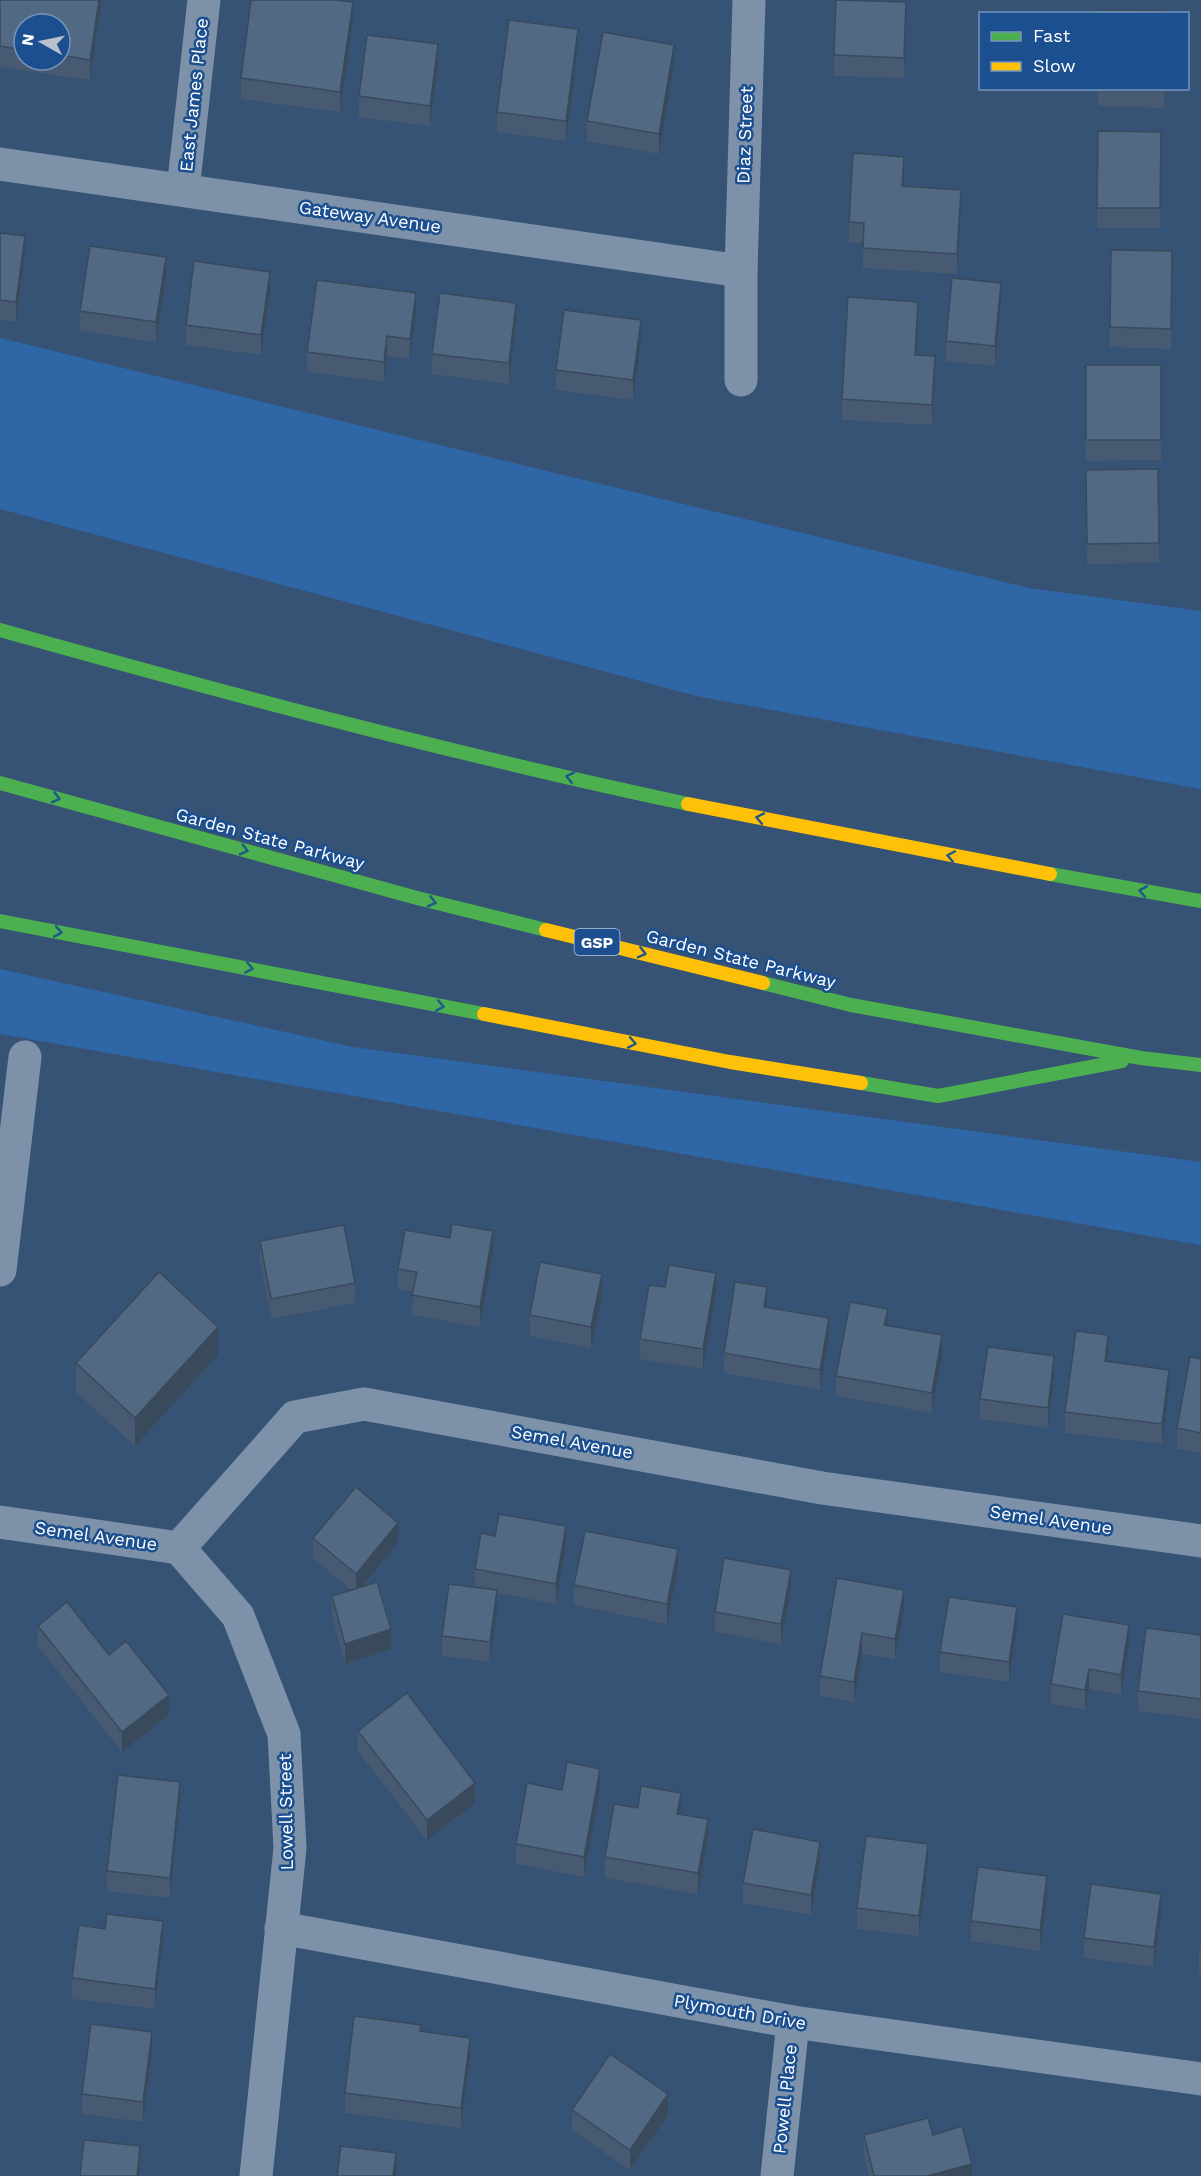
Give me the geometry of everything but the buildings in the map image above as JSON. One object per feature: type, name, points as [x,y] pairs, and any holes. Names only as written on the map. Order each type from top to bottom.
[{"type":"highway","points":[[0,630],[252,699],[574,779],[896,846],[1201,901]]},
{"type":"highway","name":"Garden State Parkway","points":[[0,783],[417,898],[850,1005],[1141,1058],[1201,1065]]},
{"type":"highway","points":[[0,921],[730,1062],[938,1096],[1141,1058]]},
{"type":"street","name":"East James Place","points":[[183,190],[204,0]]},
{"type":"street","name":"Diaz Street","points":[[741,380],[741,271],[749,0]]},
{"type":"street","name":"Gateway Avenue","points":[[0,164],[741,271]]},
{"type":"street","points":[[0,1270],[25,1057]]},
{"type":"street","name":"Semel Avenue","points":[[0,1522],[179,1548],[295,1417],[364,1404],[822,1488],[1201,1541]]},
{"type":"street","name":"Lowell Street","points":[[179,1548],[238,1616],[284,1734],[290,1848],[256,2176]]},
{"type":"street","name":"Plymouth Drive","points":[[282,1928],[793,2022],[1201,2079]]},
{"type":"street","name":"Powell Place","points":[[777,2176],[793,2022]]},
{"type":"shaded area","points":[[0,338],[1029,588],[1201,611],[1201,789],[696,696],[0,509]]},
{"type":"shaded area","points":[[0,969],[353,1047],[1201,1162],[1201,1245],[0,1034]]},
{"type":"traffic: fast","points":[[0,630],[343,723],[688,804]]},
{"type":"traffic: fast","points":[[0,783],[417,898],[546,930]]},
{"type":"traffic: fast","points":[[1050,874],[1201,901]]},
{"type":"traffic: fast","points":[[0,921],[484,1014]]},
{"type":"traffic: fast","points":[[763,983],[851,1005],[1141,1058],[1201,1065]]},
{"type":"traffic: fast","points":[[861,1083],[938,1096],[1122,1061]]},
{"type":"traffic: slow","points":[[688,804],[1050,874]]},
{"type":"traffic: slow","points":[[546,930],[763,983]]},
{"type":"traffic: slow","points":[[484,1014],[730,1062],[861,1083]]}]
